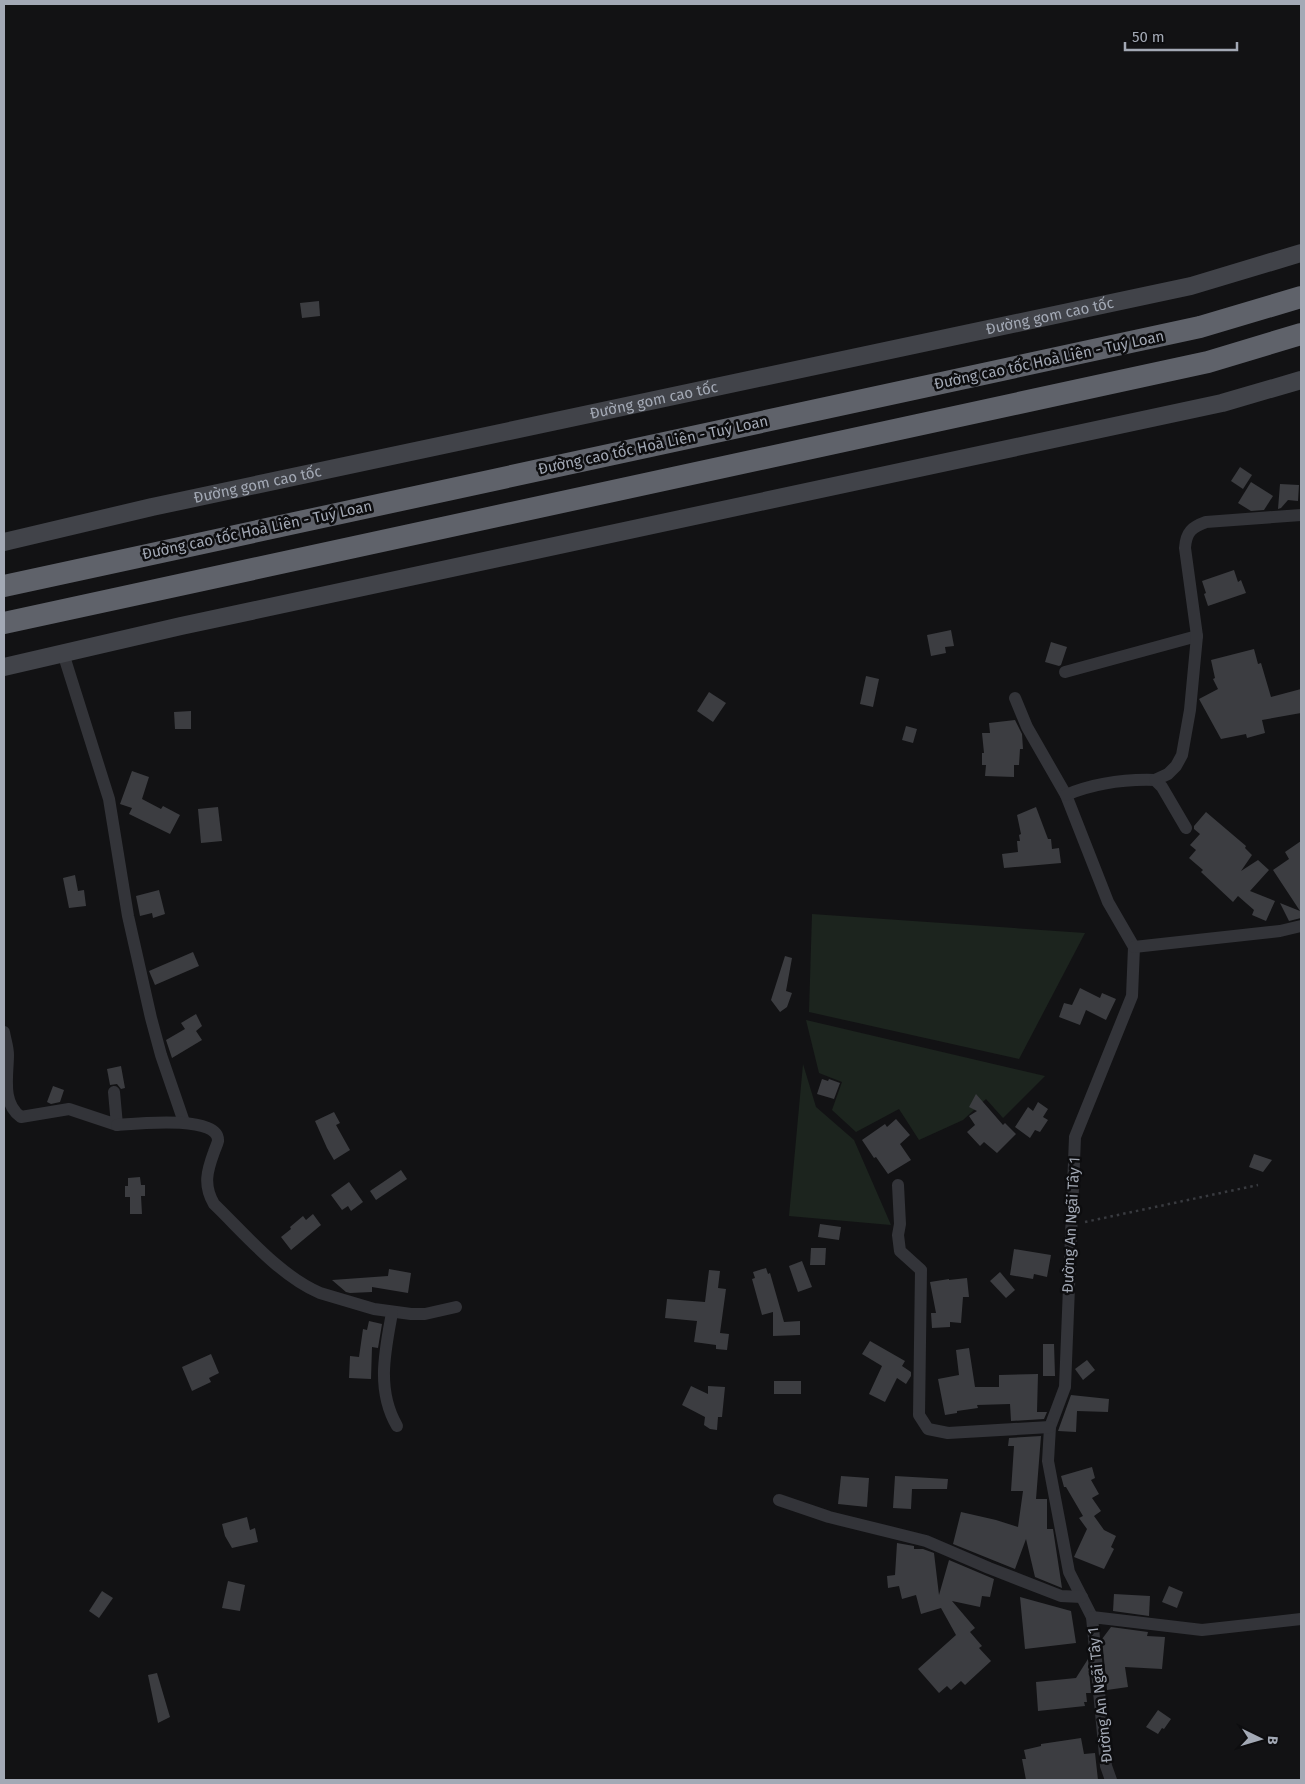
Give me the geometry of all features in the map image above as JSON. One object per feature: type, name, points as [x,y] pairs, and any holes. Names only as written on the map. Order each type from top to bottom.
[{"type":"highway","name":"Đường cao tốc Hoà Liên - Tuý Loan","points":[[4,586],[1200,327],[1301,297]]},
{"type":"highway","points":[[4,623],[1208,362],[1301,334]]},
{"type":"main road","name":"Đường gom cao tốc","points":[[4,542],[162,505],[1191,286],[1301,252]]},
{"type":"main road","points":[[4,666],[181,626],[1212,405],[1301,380]]},
{"type":"street","points":[[1066,795],[1098,784],[1131,780],[1154,780],[1168,774],[1176,766],[1182,755],[1190,710],[1197,636],[1185,548],[1189,531],[1195,526],[1206,522],[1301,515]]},
{"type":"street","points":[[1065,672],[1197,636]]},
{"type":"street","points":[[63,653],[109,799],[128,916],[151,1018],[161,1055],[184,1122]]},
{"type":"street","points":[[1015,698],[1027,727],[1066,795],[1108,902],[1134,947],[1280,931],[1301,926]]},
{"type":"street","points":[[1154,780],[1162,787],[1186,828]]},
{"type":"street","name":"Đường An Ngãi Tây 1","points":[[1111,1780],[1106,1766],[1092,1617],[1069,1572],[1048,1461],[1050,1426],[1065,1387],[1075,1137],[1132,996],[1134,947]]},
{"type":"street","points":[[4,1032],[8,1052],[6,1105],[21,1117],[69,1109],[117,1125],[184,1122],[204,1127],[215,1133],[218,1141],[206,1176],[209,1196],[214,1204],[298,1283],[320,1293],[392,1312],[425,1314],[456,1307]]},
{"type":"street","points":[[114,1092],[117,1125]]},
{"type":"street","points":[[898,1184],[900,1224],[898,1236],[900,1251],[922,1270],[919,1414],[928,1429],[948,1433],[1050,1426]]},
{"type":"street","points":[[392,1312],[386,1345],[384,1391],[388,1410],[397,1426]]},
{"type":"street","points":[[779,1500],[830,1517],[926,1541],[1061,1596],[1082,1598]]},
{"type":"street","points":[[1092,1617],[1202,1630],[1301,1619]]},
{"type":"path","points":[[1071,1225],[1258,1185]]},
{"type":"shaded area","points":[[812,914],[1085,933],[1019,1059],[809,1012]]},
{"type":"shaded area","points":[[806,1020],[1045,1076],[1003,1118],[986,1099],[963,1120],[919,1140],[899,1109],[856,1132],[832,1110],[842,1082],[819,1073]]},
{"type":"shaded area","points":[[803,1064],[816,1107],[854,1140],[891,1225],[789,1216]]},
{"type":"building","points":[[319,301],[320,316],[302,318],[300,303]]},
{"type":"building","points":[[1240,467],[1252,475],[1243,489],[1231,481]]},
{"type":"building","points":[[1251,482],[1273,496],[1264,510],[1251,511],[1238,503]]},
{"type":"building","points":[[1280,484],[1299,485],[1298,501],[1288,500],[1278,509]]},
{"type":"building","points":[[1234,570],[1238,582],[1241,580],[1246,593],[1208,606],[1202,581]]},
{"type":"building","points":[[951,630],[954,646],[945,647],[946,653],[931,656],[927,635]]},
{"type":"building","points":[[1051,642],[1067,647],[1059,666],[1045,662]]},
{"type":"building","points":[[1254,649],[1258,664],[1261,663],[1271,697],[1301,689],[1301,713],[1262,720],[1265,733],[1247,738],[1246,734],[1221,739],[1199,699],[1218,689],[1213,679],[1215,678],[1211,660]]},
{"type":"building","points":[[866,676],[879,679],[873,707],[860,704]]},
{"type":"building","points":[[709,692],[726,703],[713,722],[697,711]]},
{"type":"building","points":[[191,711],[191,729],[175,729],[174,712]]},
{"type":"building","points":[[1015,720],[1022,734],[1023,749],[1020,749],[1019,765],[1014,765],[1014,777],[985,776],[986,765],[982,765],[982,753],[984,753],[982,733],[990,733],[989,723]]},
{"type":"building","points":[[906,726],[917,729],[913,743],[902,740]]},
{"type":"building","points":[[132,771],[149,777],[142,799],[161,809],[163,806],[180,815],[170,834],[129,814],[132,808],[120,804]]},
{"type":"building","points":[[218,807],[222,841],[201,843],[198,809]]},
{"type":"building","points":[[1036,807],[1048,839],[1051,839],[1052,849],[1059,848],[1061,863],[1004,868],[1002,854],[1018,852],[1017,841],[1020,841],[1019,835],[1021,834],[1017,815]]},
{"type":"building","points":[[1206,812],[1246,846],[1245,848],[1252,855],[1241,871],[1258,860],[1269,870],[1250,891],[1275,901],[1266,921],[1252,915],[1254,910],[1238,896],[1233,902],[1189,858],[1196,850],[1190,845],[1200,834],[1194,829],[1194,826]]},
{"type":"building","points":[[1301,841],[1301,918],[1289,921],[1280,903],[1300,911],[1273,870],[1289,859],[1285,852]]},
{"type":"building","points":[[75,875],[78,891],[84,890],[86,906],[69,908],[63,878]]},
{"type":"building","points":[[159,890],[165,914],[153,918],[152,913],[140,916],[136,896]]},
{"type":"building","points":[[193,952],[199,966],[155,985],[149,971]]},
{"type":"building","points":[[785,956],[792,958],[786,991],[792,993],[787,1007],[780,1012],[771,1000]]},
{"type":"building","points":[[1080,988],[1100,998],[1102,993],[1116,999],[1106,1020],[1086,1010],[1080,1025],[1059,1017],[1064,1003],[1072,1005]]},
{"type":"building","points":[[196,1014],[202,1026],[196,1031],[202,1040],[172,1058],[166,1040],[185,1029],[181,1023]]},
{"type":"building","points":[[121,1066],[125,1088],[121,1089],[117,1084],[110,1085],[107,1069]]},
{"type":"building","points":[[822,1079],[828,1081],[829,1079],[840,1083],[834,1099],[817,1094]]},
{"type":"building","points":[[53,1086],[64,1090],[60,1102],[51,1104],[47,1102]]},
{"type":"building","points":[[976,1094],[1003,1125],[1005,1123],[1016,1134],[997,1153],[984,1142],[980,1146],[967,1132],[975,1125],[969,1116],[977,1111],[969,1107]]},
{"type":"building","points":[[1038,1102],[1048,1109],[1043,1117],[1048,1120],[1040,1132],[1035,1130],[1030,1138],[1015,1127],[1028,1107],[1033,1111]]},
{"type":"building","points":[[334,1112],[340,1123],[336,1125],[350,1150],[334,1160],[315,1121]]},
{"type":"building","points":[[896,1119],[910,1135],[900,1144],[911,1160],[888,1174],[862,1140],[885,1124],[887,1127]]},
{"type":"building","points":[[1254,1154],[1272,1160],[1263,1172],[1249,1167]]},
{"type":"building","points":[[401,1170],[407,1179],[376,1200],[370,1191]]},
{"type":"building","points":[[140,1177],[141,1185],[145,1185],[145,1196],[141,1196],[142,1214],[130,1214],[130,1197],[125,1197],[125,1186],[128,1186],[128,1178]]},
{"type":"building","points":[[349,1182],[363,1202],[351,1211],[348,1206],[342,1210],[331,1195]]},
{"type":"building","points":[[313,1214],[321,1225],[291,1250],[281,1237],[303,1216],[306,1220]]},
{"type":"building","points":[[820,1224],[841,1227],[839,1240],[818,1237]]},
{"type":"building","points":[[811,1248],[826,1248],[825,1265],[810,1265]]},
{"type":"building","points":[[1014,1249],[1051,1255],[1047,1277],[1034,1274],[1033,1279],[1010,1275]]},
{"type":"building","points":[[802,1261],[812,1287],[798,1292],[789,1266]]},
{"type":"building","points":[[766,1268],[768,1274],[770,1273],[784,1322],[800,1321],[800,1335],[773,1336],[773,1312],[762,1315],[752,1279],[755,1278],[753,1272]]},
{"type":"building","points":[[389,1269],[411,1273],[408,1293],[372,1287],[372,1292],[350,1293],[346,1292],[332,1280],[388,1276]]},
{"type":"building","points":[[709,1270],[720,1271],[718,1288],[726,1289],[720,1333],[729,1334],[727,1350],[716,1349],[716,1345],[694,1342],[697,1321],[665,1318],[667,1299],[705,1302]]},
{"type":"building","points":[[1000,1272],[1015,1290],[1006,1298],[990,1281]]},
{"type":"building","points":[[967,1278],[969,1297],[963,1297],[961,1323],[950,1322],[950,1327],[932,1328],[931,1313],[936,1313],[930,1282]]},
{"type":"building","points":[[369,1321],[382,1324],[378,1348],[372,1347],[371,1379],[349,1378],[350,1356],[359,1357],[363,1329],[367,1330]]},
{"type":"building","points":[[870,1341],[905,1361],[902,1366],[911,1372],[911,1376],[906,1384],[897,1378],[885,1402],[869,1394],[882,1366],[862,1354]]},
{"type":"building","points":[[1043,1344],[1054,1344],[1055,1376],[1043,1376]]},
{"type":"building","points":[[969,1348],[975,1387],[999,1387],[999,1375],[1038,1374],[1037,1412],[1047,1412],[1044,1419],[1011,1421],[1010,1404],[977,1405],[978,1408],[945,1415],[938,1379],[959,1375],[956,1350]]},
{"type":"building","points":[[211,1354],[219,1373],[209,1378],[211,1382],[192,1391],[182,1367]]},
{"type":"building","points":[[1087,1360],[1095,1370],[1083,1380],[1075,1369]]},
{"type":"building","points":[[774,1381],[801,1381],[801,1394],[774,1394]]},
{"type":"building","points":[[691,1386],[708,1394],[708,1386],[725,1387],[722,1417],[718,1417],[717,1430],[710,1429],[704,1425],[705,1417],[682,1405]]},
{"type":"building","points":[[1071,1395],[1109,1399],[1108,1412],[1077,1411],[1076,1432],[1058,1431]]},
{"type":"building","points":[[1041,1436],[1036,1499],[1047,1499],[1047,1529],[1053,1529],[1062,1588],[1035,1577],[1026,1539],[1015,1569],[953,1544],[961,1512],[1018,1527],[1023,1491],[1011,1491],[1014,1446],[1008,1446],[1009,1438]]},
{"type":"building","points":[[1092,1467],[1095,1478],[1091,1480],[1099,1494],[1092,1498],[1101,1511],[1094,1516],[1104,1530],[1116,1536],[1111,1547],[1114,1549],[1104,1569],[1074,1557],[1087,1529],[1079,1518],[1083,1516],[1066,1487],[1064,1487],[1061,1476]]},
{"type":"building","points":[[841,1476],[869,1478],[867,1507],[838,1504]]},
{"type":"building","points":[[895,1476],[948,1479],[947,1489],[912,1489],[911,1509],[893,1508]]},
{"type":"building","points":[[247,1517],[250,1530],[255,1528],[258,1542],[232,1548],[225,1536],[222,1524]]},
{"type":"building","points":[[897,1543],[914,1546],[914,1549],[923,1549],[934,1553],[939,1595],[949,1560],[994,1579],[990,1597],[982,1596],[980,1607],[952,1601],[975,1628],[970,1632],[982,1646],[979,1648],[991,1661],[965,1685],[961,1681],[951,1690],[947,1686],[939,1693],[918,1669],[956,1635],[941,1608],[921,1614],[916,1595],[902,1599],[899,1586],[888,1588],[887,1576],[895,1575]]},
{"type":"building","points":[[228,1581],[245,1585],[240,1611],[222,1608]]},
{"type":"building","points":[[1169,1586],[1183,1592],[1177,1608],[1162,1602]]},
{"type":"building","points":[[102,1591],[113,1598],[99,1618],[89,1611]]},
{"type":"building","points":[[1114,1594],[1150,1596],[1149,1616],[1113,1611]]},
{"type":"building","points":[[1020,1597],[1071,1611],[1076,1643],[1025,1649]]},
{"type":"building","points":[[1111,1627],[1148,1632],[1147,1636],[1165,1637],[1162,1669],[1125,1667],[1128,1687],[1107,1690],[1102,1639]]},
{"type":"building","points":[[1088,1659],[1091,1693],[1086,1693],[1087,1702],[1084,1702],[1085,1706],[1038,1711],[1036,1682],[1076,1678]]},
{"type":"building","points":[[157,1673],[170,1717],[158,1723],[148,1675]]},
{"type":"building","points":[[1158,1710],[1171,1719],[1158,1734],[1146,1727]]},
{"type":"building","points":[[1081,1738],[1084,1754],[1095,1753],[1098,1780],[1026,1780],[1022,1759],[1026,1759],[1024,1750],[1041,1746],[1041,1744]]}]
